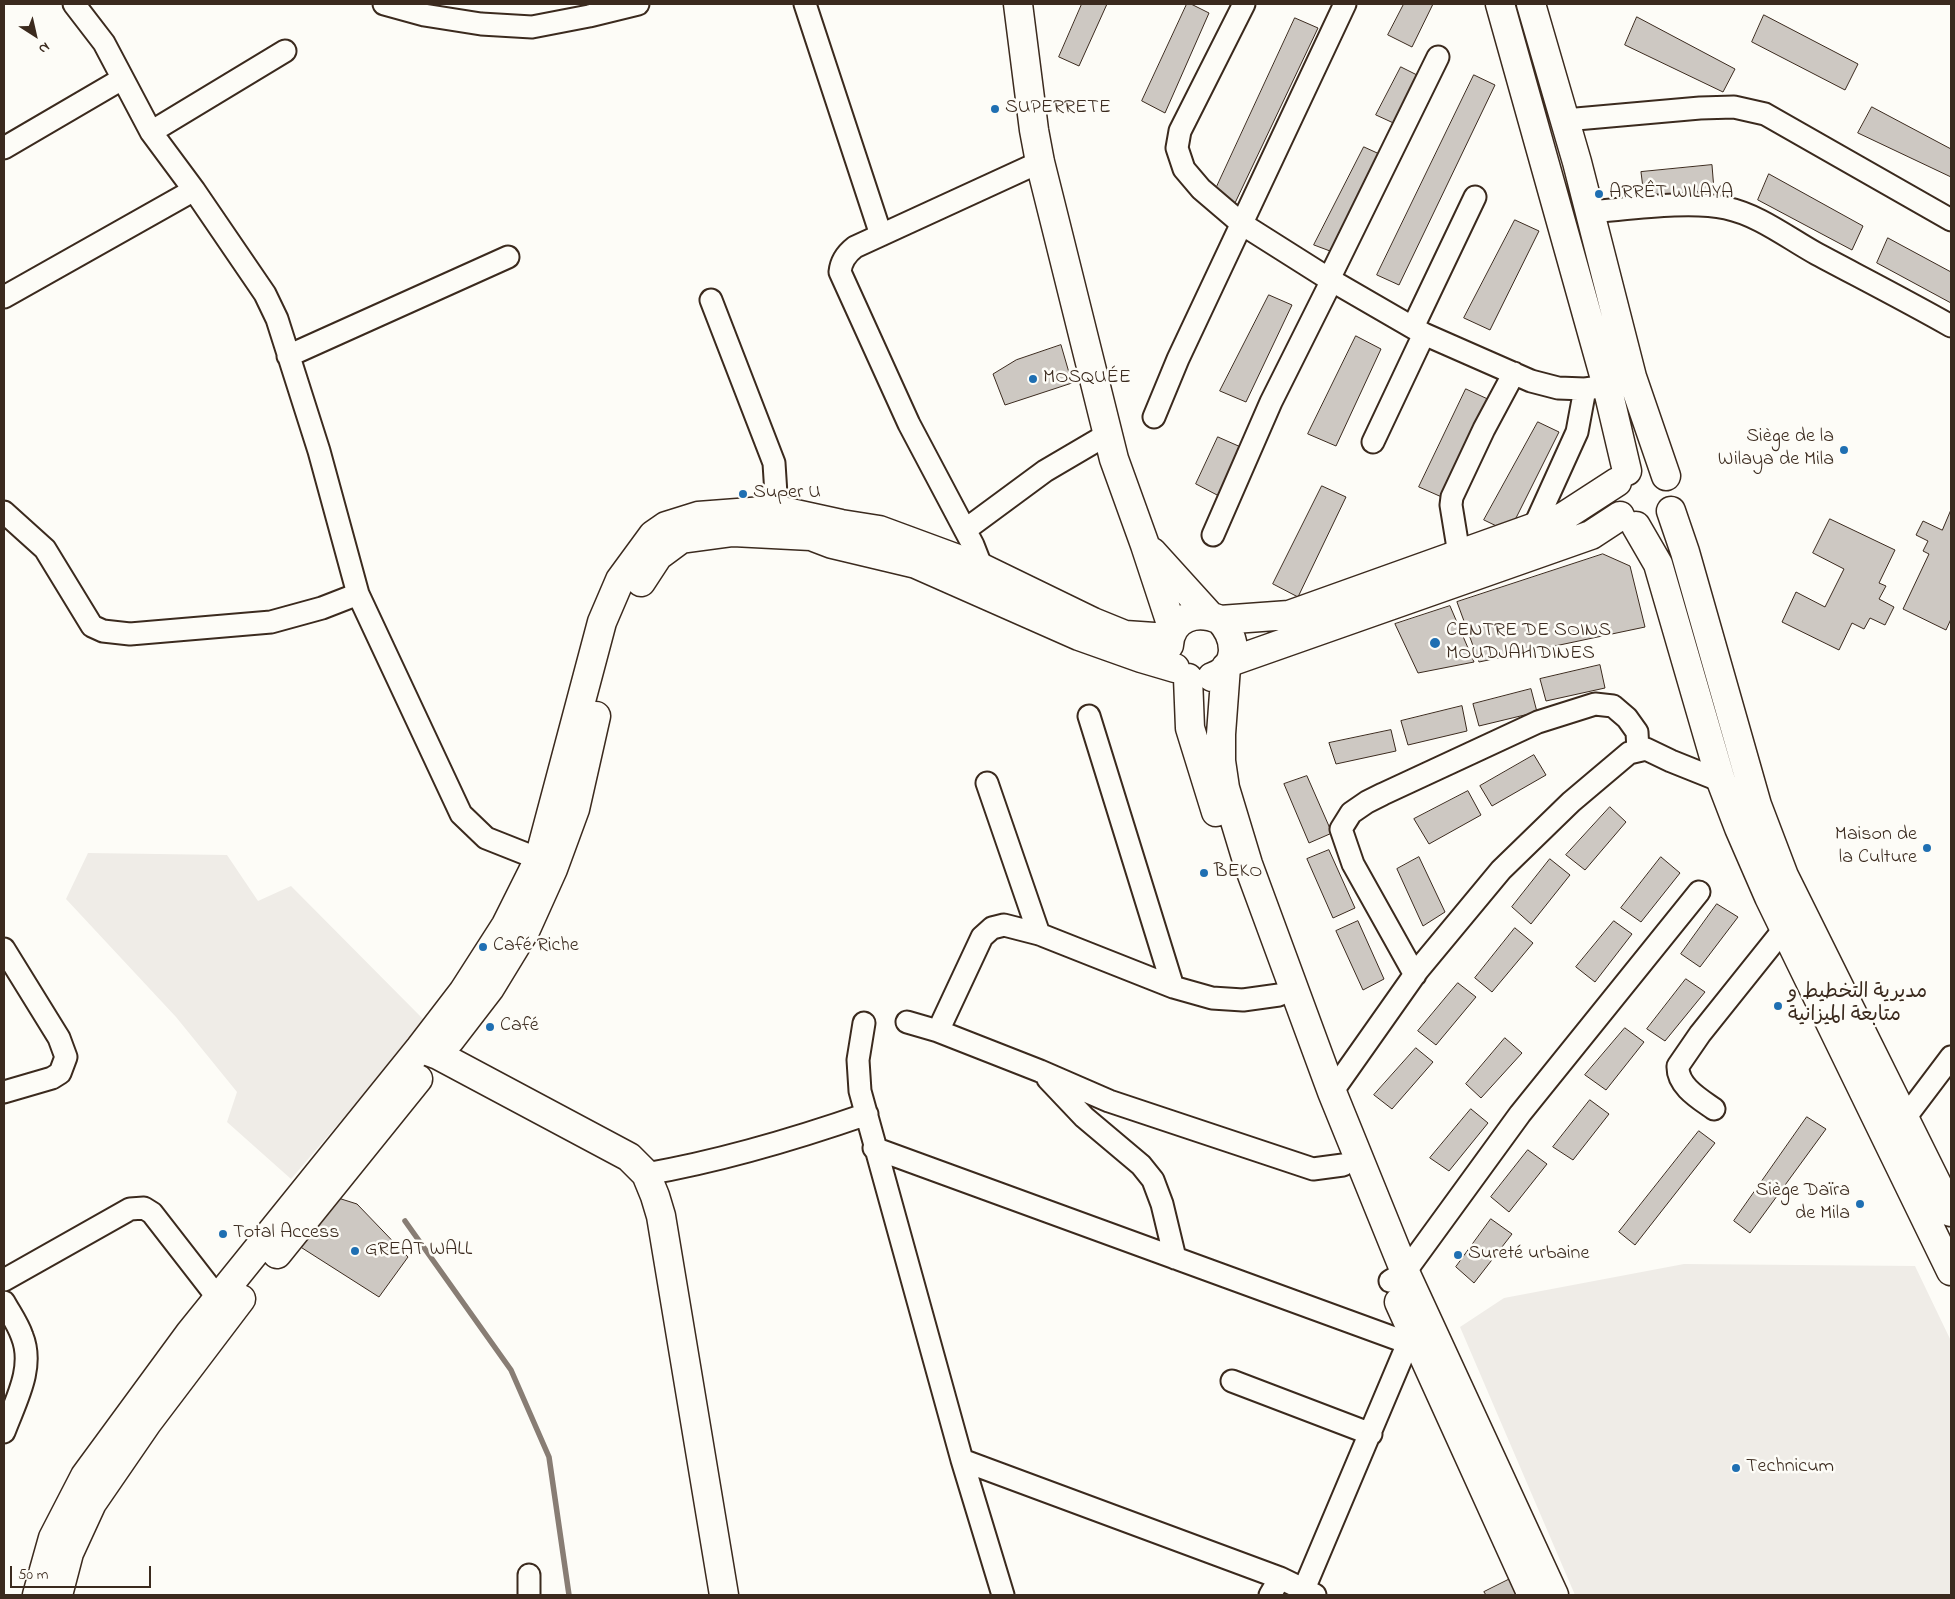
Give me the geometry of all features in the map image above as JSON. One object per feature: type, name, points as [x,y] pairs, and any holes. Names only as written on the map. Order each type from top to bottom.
[{"type":"main road","points":[[1018,4],[1040,162],[1114,459],[1146,546],[1171,634],[1168,653],[1181,672],[1190,728],[1209,794],[1279,995],[1342,1165],[1554,1595]]},
{"type":"main road","points":[[1500,4],[1608,384],[1666,476]]},
{"type":"main road","points":[[1532,4],[1590,212],[1608,384],[1622,477],[1614,490],[1613,500],[1658,564],[1721,781],[1769,897],[1951,1271]]},
{"type":"main road","points":[[37,1595],[53,1538],[85,1476],[218,1298],[429,1051],[490,988],[526,929],[576,809],[602,690],[622,618],[643,578],[658,556],[681,539],[733,532],[811,536],[832,544],[916,564],[1079,636],[1202,680],[1215,676],[1228,665],[1628,521],[1647,527],[1657,524],[1665,519],[1674,502],[1672,483],[1658,469],[1648,466],[1637,467],[1563,517],[1289,615],[1215,618],[1196,615],[1183,620],[1171,634],[1125,635],[1093,622],[982,568],[880,530],[841,524],[777,510],[698,516],[666,526],[653,535],[620,580],[602,622],[539,859],[506,925],[463,992],[429,1051]]},
{"type":"main road","points":[[1671,510],[1685,552],[1757,805],[1784,876],[1951,1212]]},
{"type":"main road","points":[[1146,546],[1215,618],[1228,629],[1233,640],[1233,651],[1228,665],[1221,734],[1221,761],[1225,788],[1248,864],[1398,1276],[1412,1341],[1532,1595]]},
{"type":"main road","points":[[429,1051],[629,1157],[646,1174],[655,1196],[664,1232],[724,1595]]},
{"type":"main road","points":[[58,1595],[69,1554],[92,1503],[147,1423],[399,1088]]},
{"type":"street","points":[[74,4],[104,43],[151,132],[194,190],[265,294],[277,319],[318,451],[358,594],[461,814],[486,838],[539,859]]},
{"type":"street","points":[[384,4],[424,15],[471,23],[532,27],[638,4]]},
{"type":"street","points":[[805,4],[881,235]]},
{"type":"street","points":[[1244,4],[1180,131],[1177,148],[1184,169],[1201,189],[1242,224],[1419,330],[1531,381],[1558,388],[1608,384]]},
{"type":"street","points":[[1154,418],[1178,359],[1345,4]]},
{"type":"street","points":[[151,132],[285,51]]},
{"type":"street","points":[[1213,535],[1271,402],[1438,57]]},
{"type":"street","points":[[4,148],[122,79]]},
{"type":"street","points":[[1565,120],[1700,108],[1734,107],[1765,114],[1951,220]]},
{"type":"street","points":[[982,568],[965,530],[909,424],[840,272],[840,264],[848,252],[855,247],[1040,162]]},
{"type":"street","points":[[4,297],[194,190]]},
{"type":"street","points":[[1373,442],[1475,197]]},
{"type":"street","points":[[1590,212],[1673,206],[1727,208],[1765,223],[1815,253],[1951,326]]},
{"type":"street","points":[[288,356],[508,257]]},
{"type":"street","points":[[711,300],[774,463],[777,510]]},
{"type":"street","points":[[1459,554],[1451,505],[1452,497],[1484,429],[1514,373]]},
{"type":"street","points":[[1534,527],[1577,432],[1608,384]]},
{"type":"street","points":[[965,530],[1044,471],[1108,434]]},
{"type":"street","points":[[4,512],[45,549],[92,626],[103,631],[130,634],[271,622],[322,608],[358,594]]},
{"type":"street","points":[[1415,975],[1353,864],[1341,829],[1351,813],[1367,802],[1406,782],[1538,722],[1595,704],[1613,706],[1627,718],[1637,732],[1638,751]]},
{"type":"street","points":[[1089,716],[1173,987]]},
{"type":"street","points":[[1332,1092],[1415,975],[1501,870],[1571,802],[1629,753],[1646,749],[1721,781]]},
{"type":"street","points":[[987,783],[1039,934]]},
{"type":"street","points":[[1398,1276],[1520,1114],[1699,892]]},
{"type":"street","points":[[938,1031],[982,937],[992,928],[1004,926],[1039,934],[1173,987],[1212,998],[1243,1000],[1279,995]]},
{"type":"street","points":[[1714,1109],[1684,1084],[1678,1072],[1678,1066],[1700,1034],[1784,929]]},
{"type":"street","points":[[4,949],[59,1038],[66,1057],[60,1073],[52,1078],[4,1092]]},
{"type":"street","points":[[907,1022],[938,1031],[1040,1071],[1109,1101],[1313,1169],[1342,1165]]},
{"type":"street","points":[[864,1023],[858,1060],[860,1091],[874,1148],[962,1460],[1003,1595]]},
{"type":"street","points":[[1905,1118],[1951,1057]]},
{"type":"street","points":[[1040,1071],[1084,1117],[1141,1165],[1153,1180],[1162,1204],[1175,1258]]},
{"type":"street","points":[[646,1174],[679,1168],[793,1139],[867,1114]]},
{"type":"street","points":[[874,1148],[1175,1258],[1412,1341],[1372,1434],[1310,1592],[1275,1586],[962,1460]]},
{"type":"street","points":[[4,1280],[130,1209],[144,1208],[152,1213],[218,1298]]},
{"type":"street","points":[[4,1302],[23,1336],[28,1356],[27,1368],[4,1432]]},
{"type":"street","points":[[1232,1381],[1372,1434]]},
{"type":"shaded area","points":[[88,853],[227,855],[258,901],[291,886],[426,1022],[291,1179],[227,1122],[237,1092],[176,1017],[66,899]]},
{"type":"shaded area","name":"Technicum","points":[[1684,1264],[1915,1266],[1951,1341],[1951,1595],[1575,1595],[1460,1327],[1504,1298]]},
{"type":"building","points":[[1082,4],[1107,4],[1079,66],[1059,57]]},
{"type":"building","points":[[1187,4],[1191,4],[1209,13],[1165,113],[1142,101]]},
{"type":"building","points":[[1404,4],[1433,4],[1412,47],[1388,35]]},
{"type":"building","points":[[1764,15],[1858,64],[1845,90],[1752,42]]},
{"type":"building","points":[[1637,17],[1735,69],[1723,92],[1625,45]]},
{"type":"building","points":[[1295,18],[1318,28],[1235,203],[1214,193]]},
{"type":"building","points":[[1401,67],[1421,77],[1400,126],[1376,115]]},
{"type":"building","points":[[1474,75],[1495,85],[1399,285],[1377,275]]},
{"type":"building","points":[[1872,107],[1951,149],[1951,177],[1858,133]]},
{"type":"building","points":[[1364,147],[1386,157],[1338,254],[1314,245]]},
{"type":"building","points":[[1712,165],[1714,190],[1644,196],[1641,172]]},
{"type":"building","points":[[1769,174],[1863,226],[1852,250],[1758,200]]},
{"type":"building","points":[[1515,220],[1539,231],[1490,330],[1464,318]]},
{"type":"building","points":[[1888,238],[1951,272],[1951,303],[1877,263]]},
{"type":"building","points":[[1269,295],[1292,305],[1246,402],[1220,391]]},
{"type":"building","points":[[1356,336],[1381,349],[1336,446],[1308,434]]},
{"type":"building","name":"MOSQUÉE","points":[[1061,345],[1072,383],[1005,405],[993,374],[1016,360]]},
{"type":"building","points":[[1466,389],[1492,401],[1444,498],[1419,487]]},
{"type":"building","points":[[1538,422],[1559,432],[1509,532],[1484,520]]},
{"type":"building","points":[[1218,437],[1243,448],[1219,496],[1196,484]]},
{"type":"building","points":[[1322,486],[1346,497],[1298,597],[1273,584]]},
{"type":"building","points":[[1951,510],[1951,619],[1946,630],[1903,609],[1929,554],[1923,551],[1928,541],[1916,535],[1923,521],[1942,530]]},
{"type":"building","name":"Siège de la Wilaya de Mila","points":[[1830,519],[1895,550],[1879,583],[1886,586],[1879,599],[1894,607],[1885,625],[1870,618],[1864,629],[1852,623],[1839,650],[1782,622],[1796,592],[1825,607],[1844,569],[1813,553]]},
{"type":"building","points":[[1603,554],[1630,566],[1645,627],[1479,662],[1457,602]]},
{"type":"building","name":"CENTRE DE SOINS MOUDJAHIDINES","points":[[1450,606],[1474,662],[1418,673],[1395,624]]},
{"type":"building","points":[[1600,665],[1605,688],[1546,701],[1540,679]]},
{"type":"building","points":[[1531,689],[1537,712],[1479,726],[1473,704]]},
{"type":"building","points":[[1462,706],[1467,731],[1408,745],[1401,721]]},
{"type":"building","points":[[1391,730],[1396,751],[1336,764],[1329,743]]},
{"type":"building","points":[[1534,755],[1546,775],[1492,806],[1480,786]]},
{"type":"building","points":[[1307,776],[1332,833],[1309,843],[1284,784]]},
{"type":"building","points":[[1468,791],[1481,815],[1429,844],[1414,819]]},
{"type":"building","points":[[1610,807],[1626,822],[1585,870],[1566,855]]},
{"type":"building","points":[[1329,850],[1355,908],[1333,918],[1307,859]]},
{"type":"building","points":[[1419,857],[1445,912],[1423,926],[1397,869]]},
{"type":"building","points":[[1661,857],[1680,873],[1641,922],[1621,908]]},
{"type":"building","points":[[1550,859],[1570,875],[1531,924],[1512,907]]},
{"type":"building","points":[[1717,904],[1738,917],[1700,967],[1681,954]]},
{"type":"building","points":[[1358,921],[1384,979],[1363,990],[1336,931]]},
{"type":"building","points":[[1614,921],[1632,934],[1595,982],[1576,967]]},
{"type":"building","points":[[1515,928],[1533,943],[1492,992],[1475,978]]},
{"type":"building","points":[[1686,979],[1705,992],[1665,1041],[1647,1029]]},
{"type":"building","points":[[1458,983],[1476,997],[1436,1045],[1418,1031]]},
{"type":"building","points":[[1625,1028],[1644,1042],[1606,1090],[1585,1075]]},
{"type":"building","points":[[1505,1038],[1522,1053],[1481,1098],[1466,1084]]},
{"type":"building","points":[[1416,1048],[1433,1062],[1392,1109],[1374,1095]]},
{"type":"building","points":[[1590,1100],[1609,1114],[1573,1160],[1553,1147]]},
{"type":"building","points":[[1471,1109],[1488,1123],[1449,1171],[1430,1158]]},
{"type":"building","points":[[1807,1117],[1826,1129],[1750,1233],[1734,1221]]},
{"type":"building","points":[[1699,1131],[1715,1143],[1635,1245],[1619,1232]]},
{"type":"building","points":[[1528,1150],[1547,1164],[1509,1212],[1491,1197]]},
{"type":"building","name":"GREAT WALL","points":[[335,1197],[357,1204],[408,1257],[379,1297],[299,1246]]},
{"type":"building","points":[[1491,1219],[1512,1234],[1474,1283],[1456,1267]]},
{"type":"building","points":[[1514,1577],[1522,1595],[1486,1595],[1484,1592]]},
{"type":"waterway","points":[[405,1221],[511,1370],[549,1457],[569,1595]]},
{"type":"place","name":"SUPERRETE","points":[[995,109]]},
{"type":"place","name":"ARRÊT WILAYA","points":[[1599,194]]},
{"type":"place","name":"MOSQUÉE","points":[[1033,379]]},
{"type":"place","name":"Siège de la Wilaya de Mila","points":[[1844,450]]},
{"type":"place","name":"Super U","points":[[743,494]]},
{"type":"place","name":"CENTRE DE SOINS MOUDJAHIDINES","points":[[1435,643]]},
{"type":"place","name":"Maison de la Culture","points":[[1927,848]]},
{"type":"place","name":"BEKO","points":[[1204,873]]},
{"type":"place","name":"Café Riche","points":[[483,947]]},
{"type":"place","name":"مديرية التخطيط و متابعة الميزانية","points":[[1778,1006]]},
{"type":"place","name":"Café","points":[[490,1027]]},
{"type":"place","name":"Siège Daïra de Mila","points":[[1860,1204]]},
{"type":"place","name":"Total Access","points":[[223,1234]]},
{"type":"place","name":"GREAT WALL","points":[[355,1251]]},
{"type":"place","name":"Sureté urbaine","points":[[1458,1255]]},
{"type":"place","name":"Technicum","points":[[1736,1468]]}]
